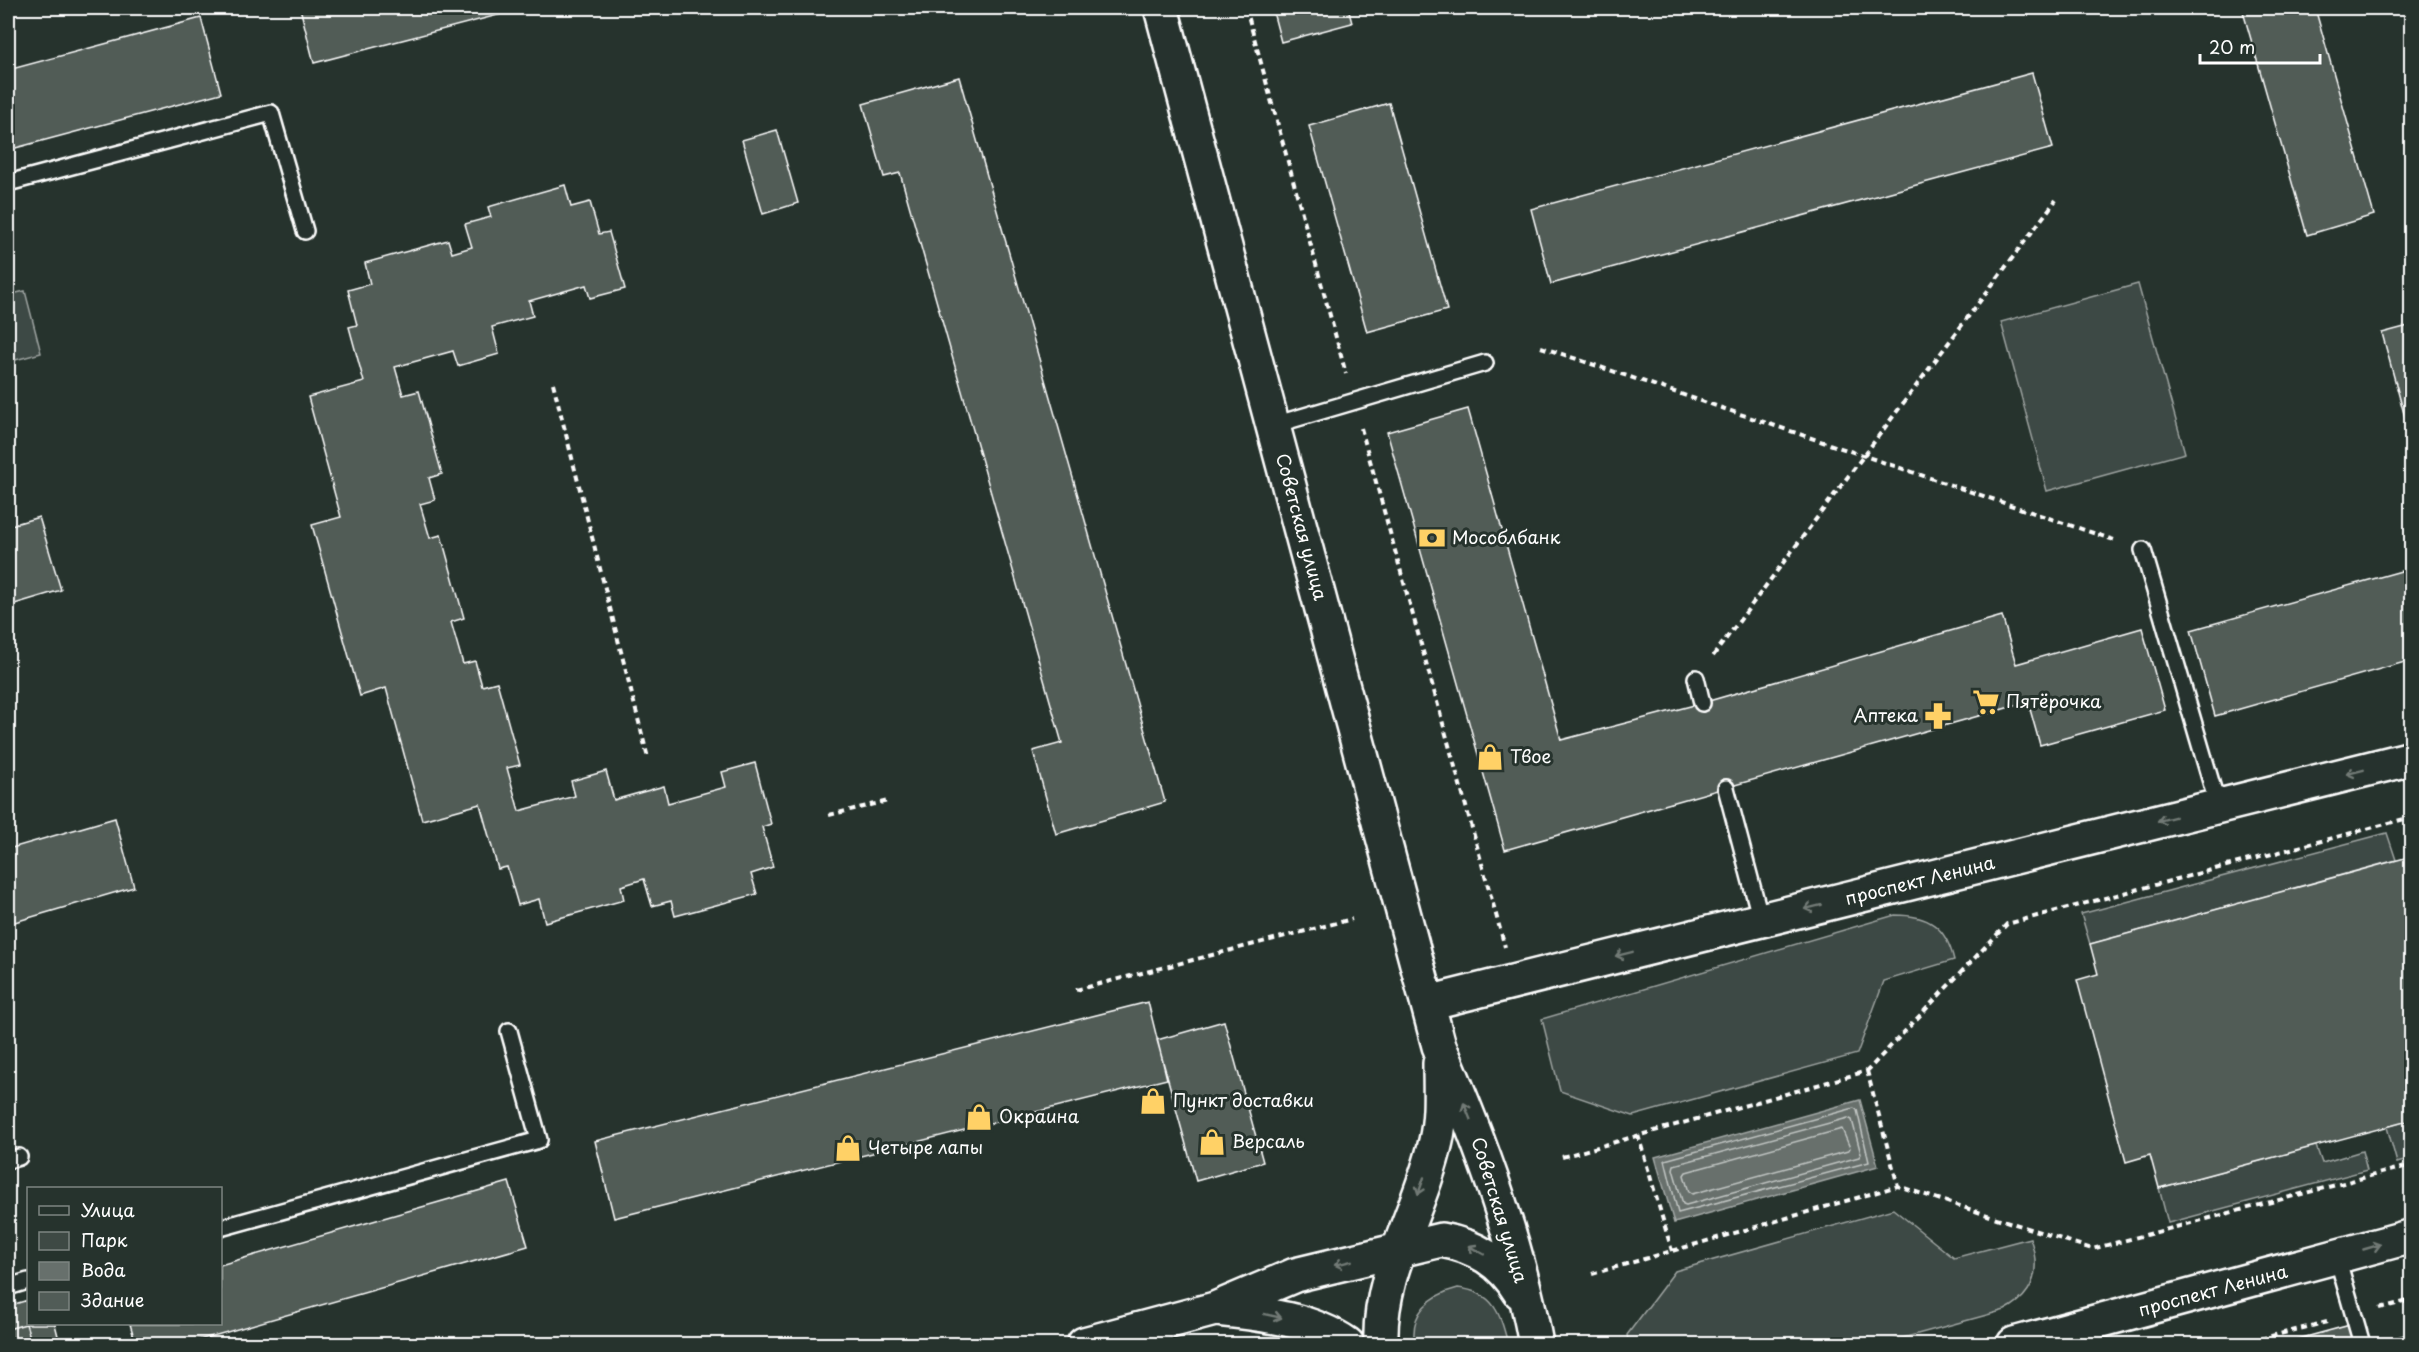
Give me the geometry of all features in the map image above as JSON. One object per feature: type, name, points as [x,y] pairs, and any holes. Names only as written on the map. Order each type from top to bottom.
[{"type":"main road","name":"Советская улица","points":[[1161,8],[1439,1046],[1496,1188],[1529,1307],[1536,1344]]},
{"type":"main road","name":"проспект Ленина","points":[[1428,1003],[2412,758]]},
{"type":"main road","name":"Советская улица","points":[[1381,1344],[1380,1320],[1385,1293],[1436,1142],[1441,1108],[1439,1046]]},
{"type":"main road","name":"проспект Ленина","points":[[2014,1344],[2412,1236]]},
{"type":"main road","points":[[1084,1344],[1215,1309],[1295,1275],[1441,1240],[1465,1244],[1509,1273],[1529,1307]]},
{"type":"main road","points":[[1215,1309],[1264,1314],[1305,1324],[1334,1335],[1347,1344]]},
{"type":"lane","points":[[8,183],[272,113],[306,231]]},
{"type":"lane","points":[[1274,425],[1485,363]]},
{"type":"lane","points":[[2143,550],[2218,806]]},
{"type":"lane","points":[[1696,678],[1702,703]]},
{"type":"lane","points":[[1726,788],[1761,920]]},
{"type":"lane","points":[[222,1227],[539,1140],[508,1031]]},
{"type":"lane","points":[[2337,1257],[2362,1344]]},
{"type":"lane","points":[[8,1287],[27,1281]]},
{"type":"path","points":[[1246,8],[1515,981]]},
{"type":"path","points":[[1696,678],[2056,200]]},
{"type":"path","points":[[1541,347],[2143,550]]},
{"type":"path","points":[[553,383],[648,758]]},
{"type":"path","points":[[829,815],[888,801]]},
{"type":"path","points":[[1562,1157],[1867,1071],[2007,924],[2412,817]]},
{"type":"path","points":[[1076,990],[1352,919]]},
{"type":"path","points":[[1867,1071],[1898,1186]]},
{"type":"path","points":[[1638,1136],[1672,1251]]},
{"type":"path","points":[[1592,1274],[1898,1186],[2092,1249],[2412,1165]]},
{"type":"green space","points":[[2138,284],[2185,453],[2047,491],[2001,322]]},
{"type":"green space","points":[[25,291],[41,353],[8,362],[8,295]]},
{"type":"green space","points":[[2387,833],[2396,860],[2090,944],[2081,914]]},
{"type":"green space","points":[[1895,915],[1917,917],[1934,925],[1946,939],[1954,960],[1884,981],[1857,1054],[1633,1116],[1560,1091],[1542,1019]]},
{"type":"green space","points":[[2411,1120],[2411,1159],[2397,1163],[2387,1127]]},
{"type":"green space","points":[[2316,1146],[2322,1163],[2362,1151],[2367,1170],[2168,1223],[2159,1188]]},
{"type":"green space","points":[[1893,1209],[1954,1258],[2030,1238],[2035,1270],[2029,1288],[2024,1296],[2005,1310],[1881,1344],[1629,1344],[1627,1335],[1675,1271]]},
{"type":"green space","points":[[1458,1288],[1470,1290],[1488,1299],[1502,1323],[1508,1344],[1415,1344],[1415,1323],[1424,1307],[1439,1295]]},
{"type":"water","points":[[1860,1100],[1878,1166],[1674,1223],[1655,1157]]},
{"type":"building","points":[[300,8],[525,8],[314,63]]},
{"type":"building","points":[[1272,8],[1348,8],[1352,23],[1281,42]]},
{"type":"building","points":[[2242,8],[2315,8],[2374,215],[2307,235]]},
{"type":"building","points":[[201,18],[221,93],[8,150],[8,70]]},
{"type":"building","points":[[2032,73],[2053,148],[1551,284],[1531,209]]},
{"type":"building","points":[[959,77],[1165,802],[1056,834],[1033,751],[1062,743],[900,173],[884,177],[863,104]]},
{"type":"building","points":[[1389,103],[1447,310],[1367,332],[1309,126]]},
{"type":"building","points":[[777,130],[798,203],[763,214],[742,140]]},
{"type":"building","points":[[565,185],[571,207],[590,202],[599,234],[609,232],[625,289],[590,298],[586,285],[529,301],[533,316],[492,327],[499,354],[458,366],[453,351],[395,367],[403,395],[419,391],[442,474],[429,478],[435,500],[420,504],[430,538],[441,535],[464,618],[451,622],[463,664],[475,661],[482,686],[497,682],[520,765],[507,768],[519,811],[575,796],[571,781],[606,771],[614,800],[664,786],[668,803],[726,787],[722,772],[755,763],[771,824],[762,827],[773,867],[751,874],[757,894],[675,916],[671,901],[652,906],[644,879],[621,886],[624,900],[545,922],[539,899],[518,905],[507,867],[498,869],[480,804],[422,820],[386,688],[360,696],[312,525],[341,517],[308,397],[364,382],[349,327],[357,325],[348,290],[370,284],[365,263],[448,240],[452,253],[472,247],[465,224],[491,217],[488,207]]},
{"type":"building","points":[[2412,325],[2412,443],[2382,333]]},
{"type":"building","points":[[1468,409],[1561,740],[1702,703],[2002,616],[2016,664],[2142,628],[2165,710],[2040,745],[2028,702],[1505,850],[1387,432]]},
{"type":"building","points":[[39,517],[61,590],[8,606],[8,526]]},
{"type":"building","points":[[2412,568],[2412,660],[2215,716],[2191,630]]},
{"type":"building","points":[[115,818],[134,887],[8,924],[8,849]]},
{"type":"building","points":[[2412,856],[2412,1120],[2159,1188],[2150,1155],[2126,1162],[2077,980],[2098,974],[2090,944]]},
{"type":"building","points":[[1148,1002],[1167,1079],[614,1218],[595,1141]]},
{"type":"building","points":[[1224,1021],[1263,1162],[1196,1181],[1157,1040]]},
{"type":"building","points":[[509,1182],[528,1246],[185,1344],[136,1344],[130,1325],[222,1325],[222,1264]]},
{"type":"building","points":[[27,1300],[27,1325],[55,1325],[60,1344],[32,1344],[26,1324],[8,1329],[8,1306]]},
{"type":"building","points":[[26,1324],[32,1344],[8,1344],[8,1329]]},
{"type":"building","points":[[2350,1325],[2356,1344],[2280,1344]]},
{"type":"building","points":[[2412,1333],[2412,1344],[2371,1344]]},
{"type":"place","name":"Мособлбанк","points":[[1432,538]]},
{"type":"place","name":"Пятёрочка","points":[[1986,702]]},
{"type":"place","name":"Аптека","points":[[1938,716]]},
{"type":"place","name":"Твое","points":[[1490,757]]},
{"type":"place","name":"Пункт доставки","points":[[1153,1101]]},
{"type":"place","name":"Окраина","points":[[979,1117]]},
{"type":"place","name":"Версаль","points":[[1212,1142]]},
{"type":"place","name":"Четыре лапы","points":[[848,1148]]}]
